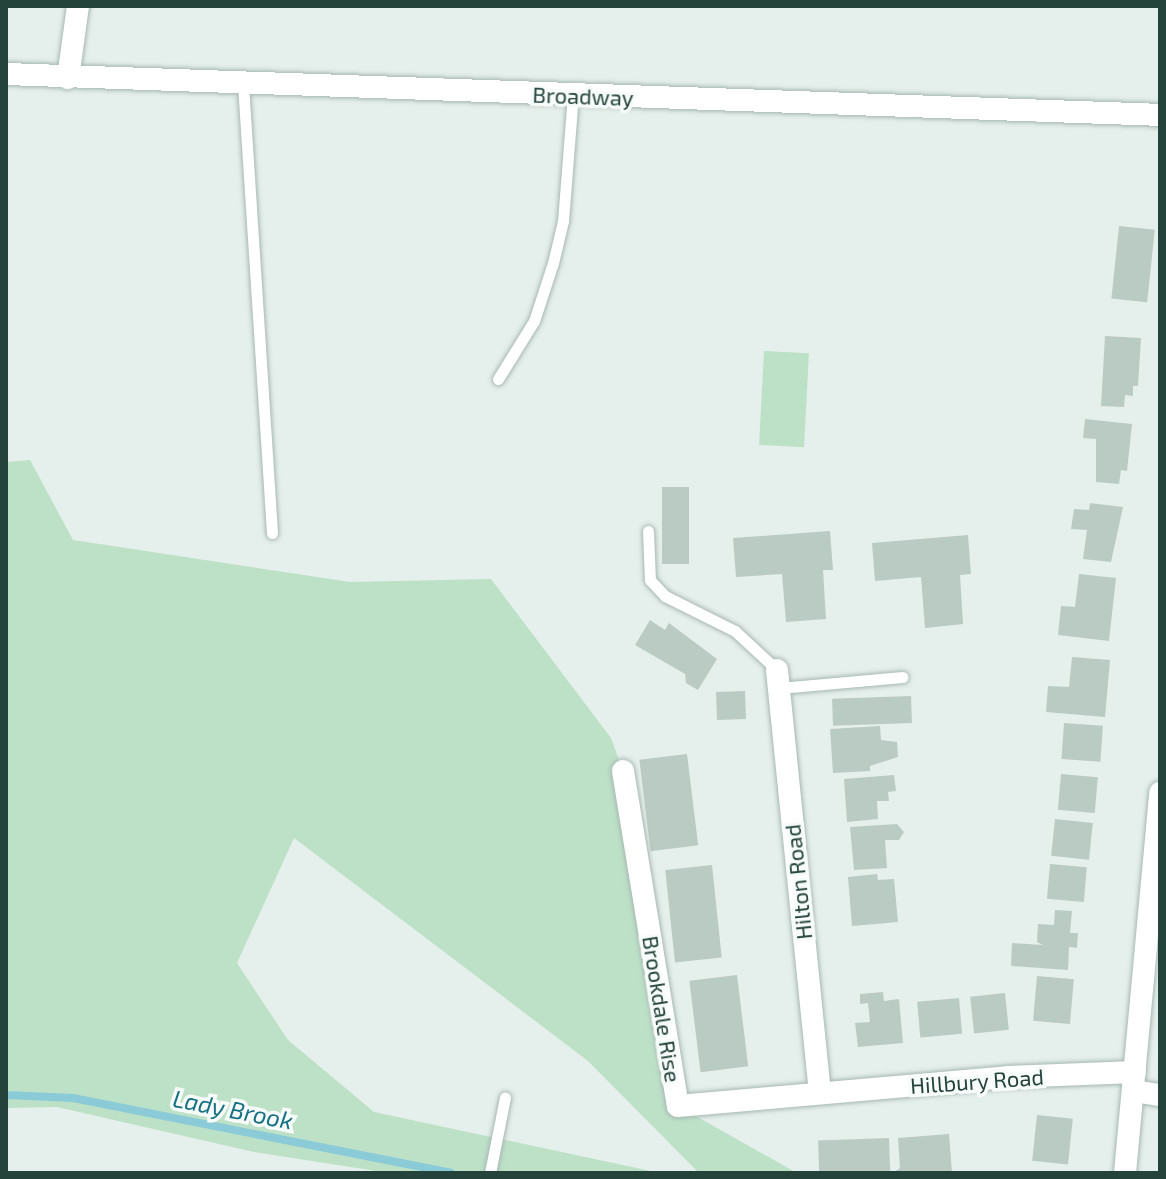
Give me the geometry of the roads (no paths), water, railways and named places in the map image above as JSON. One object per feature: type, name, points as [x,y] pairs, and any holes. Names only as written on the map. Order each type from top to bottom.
[{"type":"street","points":[[68,78],[78,6]]},
{"type":"street","name":"Broadway","points":[[6,74],[1160,115]]},
{"type":"street","name":"Hilton Road","points":[[778,679],[820,1093]]},
{"type":"street","name":"Brookdale Rise","points":[[623,771],[678,1106],[820,1093]]},
{"type":"street","points":[[1125,1173],[1160,793]]},
{"type":"street","name":"Hillbury Road","points":[[820,1093],[1134,1082],[1160,1095]]},
{"type":"lane","points":[[243,84],[272,533]]},
{"type":"lane","points":[[498,379],[534,321],[553,263],[563,221],[573,95]]},
{"type":"lane","points":[[648,531],[650,580],[665,596],[735,631],[778,679],[903,677]]},
{"type":"lane","points":[[490,1173],[505,1097]]},
{"type":"waterway","name":"Lady Brook","points":[[6,1095],[73,1098],[451,1173]]}]
